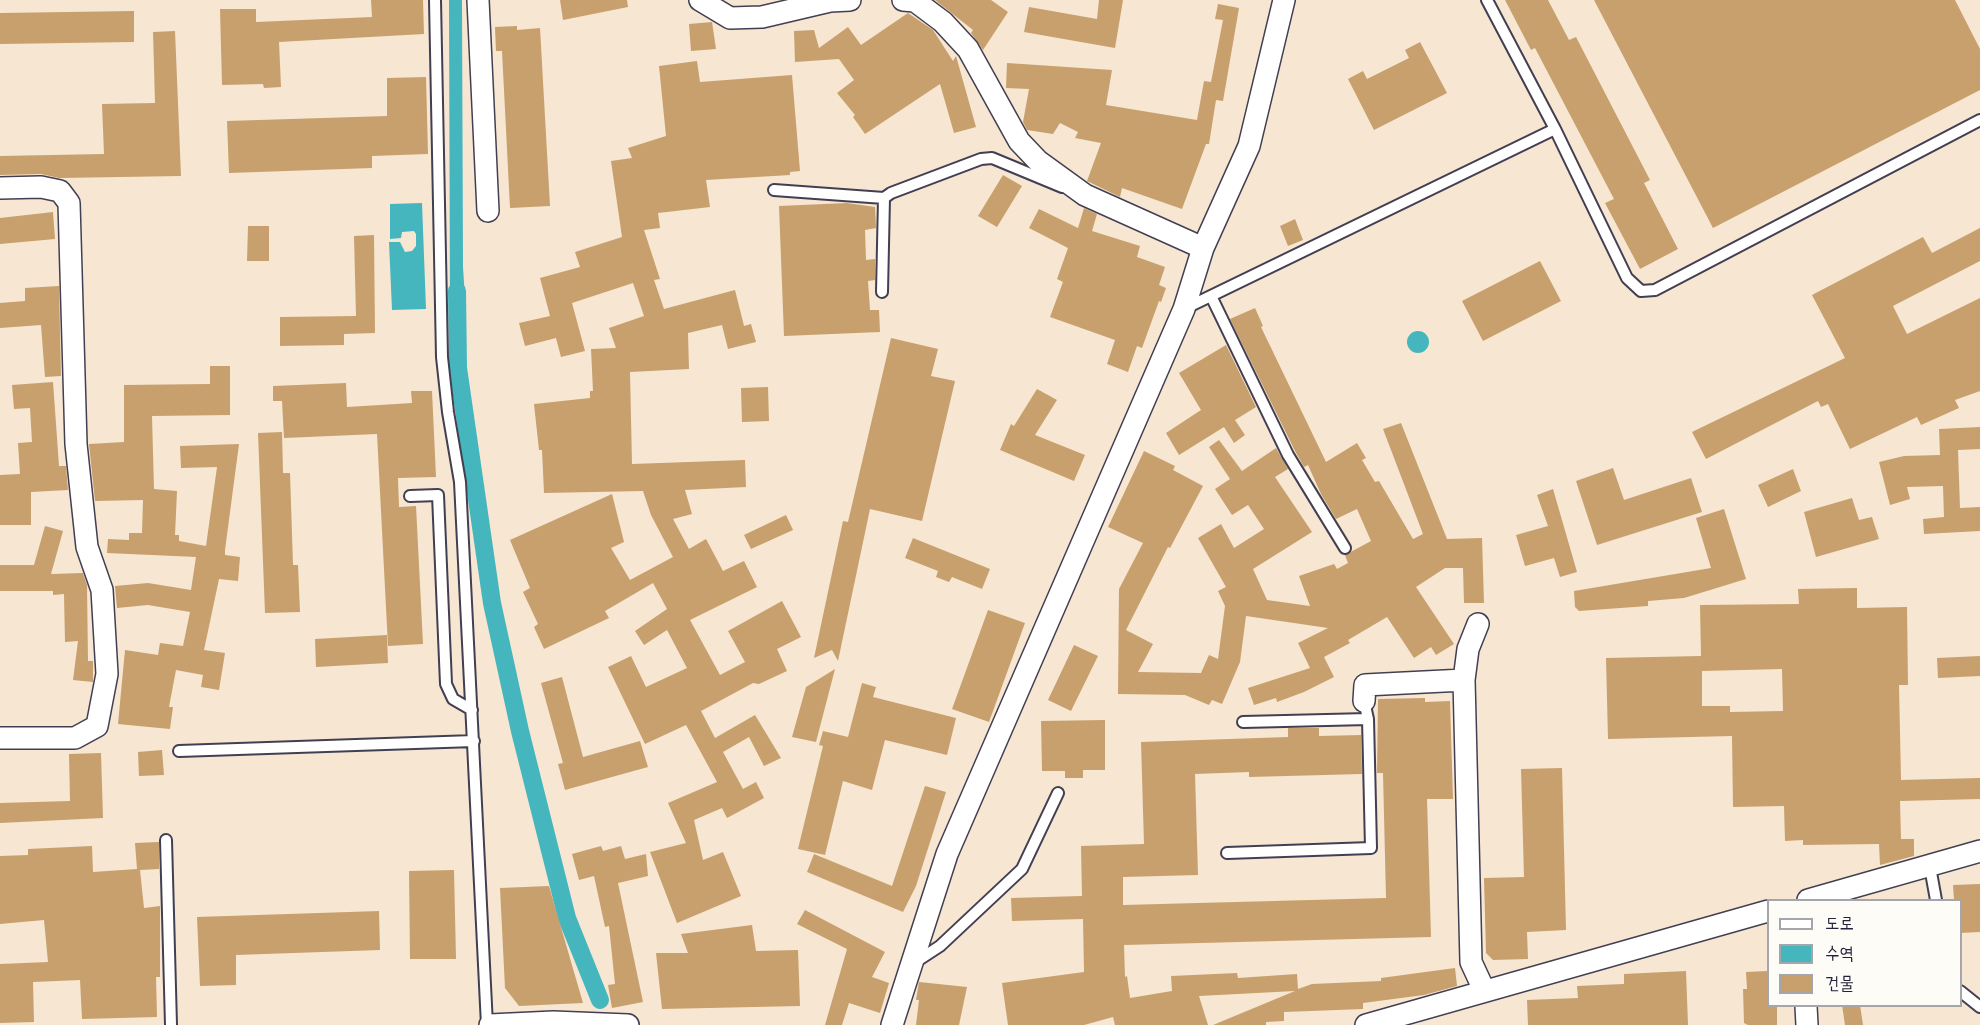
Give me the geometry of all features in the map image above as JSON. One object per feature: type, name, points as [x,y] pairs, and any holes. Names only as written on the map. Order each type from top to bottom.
[{"type":"street","points":[[478,0],[488,211]]},
{"type":"street","points":[[700,0],[730,18],[762,17],[830,1],[850,0]]},
{"type":"street","points":[[903,0],[915,1],[943,22],[968,49],[1019,141],[1038,161],[1085,195],[1203,248]]},
{"type":"street","points":[[892,1025],[947,854],[1184,309],[1203,248],[1248,146],[1284,0]]},
{"type":"street","points":[[0,188],[41,187],[60,191],[69,203],[76,444],[87,547],[102,590],[107,674],[97,726],[75,738],[0,738]]},
{"type":"street","points":[[1478,624],[1468,649],[1464,680],[1471,962],[1484,990]]},
{"type":"street","points":[[1366,710],[1365,685],[1464,680]]},
{"type":"street","points":[[1812,899],[1980,851]]},
{"type":"street","points":[[1366,1025],[1767,911]]},
{"type":"street","points":[[1806,1007],[1806,1025]]},
{"type":"street","points":[[488,1025],[553,1022],[628,1025]]},
{"type":"lane","points":[[435,0],[442,357],[448,412],[460,482],[488,1025]]},
{"type":"lane","points":[[1487,0],[1556,129],[1627,278],[1641,291],[1655,290],[1980,120]]},
{"type":"lane","points":[[1184,309],[1556,129]]},
{"type":"lane","points":[[774,190],[884,198],[891,192],[981,159],[992,158],[1085,195]]},
{"type":"lane","points":[[882,292],[884,198]]},
{"type":"lane","points":[[1211,296],[1288,455],[1345,548]]},
{"type":"lane","points":[[410,496],[438,495],[446,684],[453,699],[472,710]]},
{"type":"lane","points":[[1227,853],[1371,848],[1366,710],[1243,722]]},
{"type":"lane","points":[[179,751],[474,741]]},
{"type":"lane","points":[[909,967],[940,946],[1022,869],[1058,793]]},
{"type":"lane","points":[[166,840],[171,1025]]},
{"type":"lane","points":[[1930,867],[1936,899]]},
{"type":"lane","points":[[1962,993],[1980,1007]]},
{"type":"water","points":[[449,0],[462,0],[463,267],[466,314],[450,315]]},
{"type":"water","points":[[422,203],[426,309],[392,310],[389,242],[400,242],[405,252],[412,251],[416,246],[416,234],[414,231],[402,232],[401,238],[390,239],[390,204]]},
{"type":"water","points":[[1414,331],[1422,331],[1429,338],[1429,346],[1422,353],[1414,353],[1407,346],[1407,338]]},
{"type":"building","points":[[371,0],[423,0],[424,34],[279,42],[281,87],[264,88],[263,84],[222,85],[220,9],[256,9],[256,22],[372,17]]},
{"type":"building","points":[[560,0],[627,0],[628,7],[563,20]]},
{"type":"building","points":[[935,0],[991,0],[1008,12],[983,50],[971,33],[973,30]]},
{"type":"building","points":[[1099,0],[1123,0],[1115,48],[1024,32],[1029,7],[1097,19]]},
{"type":"building","points":[[1505,0],[1548,0],[1569,40],[1576,37],[1650,180],[1644,183],[1678,249],[1640,269],[1605,203],[1614,199],[1535,48],[1531,50]]},
{"type":"building","points":[[1594,0],[1955,0],[1980,49],[1980,90],[1713,228]]},
{"type":"building","points":[[1218,4],[1239,8],[1223,101],[1216,100],[1209,144],[1206,144],[1182,209],[1122,188],[1120,197],[1087,181],[1101,143],[1075,138],[1078,132],[1060,123],[1053,134],[1027,130],[1023,122],[1029,89],[1006,88],[1007,63],[1112,70],[1106,105],[1197,120],[1204,81],[1211,82],[1223,20],[1215,19]]},
{"type":"building","points":[[134,11],[134,42],[0,44],[0,13]]},
{"type":"building","points":[[908,13],[933,30],[953,61],[956,56],[976,127],[954,133],[940,84],[865,134],[853,117],[855,115],[837,93],[854,80],[839,59],[795,62],[794,31],[814,30],[819,48],[848,27],[861,45]]},
{"type":"building","points":[[712,22],[716,49],[691,51],[689,24]]},
{"type":"building","points":[[517,26],[517,30],[540,28],[550,206],[510,208],[502,51],[496,51],[495,27]]},
{"type":"building","points":[[175,31],[181,176],[59,178],[41,174],[0,175],[0,156],[104,154],[102,104],[155,103],[153,32]]},
{"type":"building","points":[[1420,42],[1447,93],[1374,130],[1348,79],[1363,71],[1367,79],[1409,58],[1405,50]]},
{"type":"building","points":[[697,61],[700,82],[792,75],[800,171],[790,172],[790,175],[706,180],[710,207],[658,213],[660,228],[644,230],[660,279],[654,280],[664,309],[735,290],[744,326],[751,324],[756,342],[728,349],[722,325],[688,333],[689,369],[630,372],[632,464],[745,460],[746,487],[685,490],[692,514],[673,519],[689,549],[706,539],[723,571],[744,561],[757,587],[690,620],[720,675],[745,662],[728,631],[782,601],[801,637],[777,649],[787,671],[759,684],[753,683],[701,711],[715,738],[755,715],[781,758],[764,766],[749,737],[723,752],[743,789],[756,782],[764,798],[727,818],[722,808],[694,820],[703,860],[723,852],[741,896],[677,923],[650,852],[686,843],[668,803],[717,782],[686,725],[645,744],[608,667],[631,656],[646,687],[687,668],[667,630],[644,645],[635,631],[667,609],[653,583],[605,611],[609,618],[544,649],[534,627],[538,624],[523,592],[530,588],[510,540],[612,494],[624,542],[611,548],[630,580],[673,557],[651,515],[643,491],[544,493],[542,450],[539,450],[534,404],[590,398],[590,391],[593,391],[591,349],[616,348],[609,328],[644,316],[633,283],[572,303],[585,351],[561,357],[556,338],[525,346],[519,323],[550,316],[540,278],[580,267],[575,252],[622,237],[611,161],[632,158],[628,148],[666,136],[659,66]]},
{"type":"building","points":[[426,77],[428,154],[372,156],[372,168],[229,173],[227,121],[387,116],[387,78]]},
{"type":"building","points":[[1003,175],[1022,186],[997,227],[978,216]]},
{"type":"building","points":[[847,203],[875,207],[876,228],[865,230],[866,260],[875,259],[875,280],[868,281],[870,310],[879,310],[880,332],[784,336],[779,206]]},
{"type":"building","points":[[1084,208],[1097,214],[1092,231],[1140,246],[1137,257],[1165,267],[1159,285],[1166,288],[1142,348],[1137,346],[1128,372],[1107,364],[1115,340],[1050,317],[1063,282],[1057,279],[1068,248],[1029,228],[1039,209],[1078,228]]},
{"type":"building","points":[[53,212],[55,239],[0,244],[0,218]]},
{"type":"building","points":[[1295,219],[1303,240],[1288,246],[1280,226]]},
{"type":"building","points":[[248,226],[269,226],[269,261],[247,261]]},
{"type":"building","points":[[1980,228],[1980,261],[1893,306],[1907,334],[1980,298],[1980,391],[1955,400],[1959,408],[1921,425],[1917,417],[1850,449],[1828,404],[1821,407],[1818,401],[1706,459],[1692,432],[1845,358],[1812,295],[1923,237],[1932,253]]},
{"type":"building","points":[[374,235],[375,333],[344,334],[344,345],[280,346],[280,317],[356,316],[354,236]]},
{"type":"building","points":[[1540,261],[1561,301],[1483,341],[1462,301]]},
{"type":"building","points":[[59,286],[61,376],[45,377],[41,325],[0,328],[0,303],[25,301],[25,288]]},
{"type":"building","points":[[1255,308],[1263,326],[1261,327],[1326,462],[1357,443],[1366,458],[1362,460],[1375,482],[1379,481],[1413,539],[1423,534],[1383,429],[1401,423],[1447,539],[1482,538],[1484,603],[1464,603],[1463,568],[1445,568],[1416,587],[1454,644],[1436,655],[1431,647],[1414,658],[1387,617],[1348,640],[1350,643],[1324,657],[1334,677],[1277,702],[1276,698],[1254,705],[1248,688],[1310,668],[1298,643],[1328,628],[1246,616],[1240,662],[1222,704],[1212,700],[1209,705],[1185,695],[1118,694],[1119,589],[1143,543],[1108,527],[1144,451],[1175,466],[1173,470],[1203,486],[1170,548],[1168,547],[1126,630],[1153,644],[1138,672],[1201,673],[1209,655],[1218,659],[1225,606],[1218,591],[1226,587],[1198,538],[1221,524],[1234,548],[1264,529],[1248,505],[1232,515],[1215,489],[1230,479],[1209,447],[1219,440],[1242,471],[1276,448],[1288,469],[1275,477],[1312,532],[1253,569],[1267,600],[1310,606],[1299,576],[1334,564],[1337,569],[1348,563],[1345,555],[1371,541],[1357,509],[1336,519],[1321,494],[1308,465],[1304,467],[1295,451],[1230,319]]},
{"type":"building","points":[[891,338],[938,349],[931,376],[955,381],[922,521],[870,509],[838,661],[832,650],[814,658],[843,521],[848,522]]},
{"type":"building","points":[[1226,345],[1256,407],[1235,420],[1245,435],[1234,443],[1224,427],[1179,455],[1166,433],[1201,410],[1179,373]]},
{"type":"building","points":[[210,366],[230,366],[230,415],[152,416],[154,489],[177,491],[175,535],[179,535],[179,541],[206,546],[217,467],[181,468],[180,446],[239,444],[225,550],[225,555],[240,557],[238,581],[219,579],[204,650],[225,653],[219,690],[201,687],[203,675],[176,670],[169,707],[173,707],[170,729],[118,724],[125,650],[158,655],[160,643],[183,646],[190,612],[148,605],[117,608],[115,586],[148,583],[191,590],[196,557],[107,553],[108,539],[129,540],[129,533],[142,533],[143,500],[95,501],[89,444],[124,442],[124,385],[210,384]]},
{"type":"building","points":[[53,382],[59,466],[66,466],[68,490],[31,492],[31,525],[0,525],[0,475],[20,474],[18,443],[32,442],[30,408],[14,409],[12,385]]},
{"type":"building","points":[[346,383],[347,407],[412,403],[411,391],[432,391],[436,477],[398,478],[399,507],[416,506],[423,644],[388,646],[377,434],[284,438],[282,401],[273,401],[273,386]]},
{"type":"building","points":[[768,387],[769,421],[742,422],[741,388]]},
{"type":"building","points":[[1037,389],[1057,400],[1035,435],[1085,455],[1074,481],[1000,450],[1011,424],[1014,426]]},
{"type":"building","points":[[1980,427],[1980,449],[1958,450],[1960,508],[1980,507],[1980,531],[1924,534],[1923,519],[1944,517],[1943,486],[1907,487],[1910,499],[1890,505],[1879,462],[1904,456],[1940,455],[1939,429]]},
{"type":"building","points":[[282,432],[283,473],[290,473],[293,565],[298,565],[300,612],[265,613],[258,433]]},
{"type":"building","points":[[1613,468],[1624,500],[1691,478],[1702,512],[1597,545],[1576,481]]},
{"type":"building","points":[[1793,469],[1801,491],[1768,507],[1758,485]]},
{"type":"building","points":[[1553,489],[1577,572],[1560,577],[1554,558],[1525,566],[1516,535],[1548,526],[1537,495]]},
{"type":"building","points":[[1852,498],[1859,520],[1872,517],[1879,539],[1816,557],[1804,512]]},
{"type":"building","points":[[1724,509],[1746,579],[1684,598],[1648,601],[1648,606],[1579,611],[1575,607],[1574,591],[1711,568],[1696,518]]},
{"type":"building","points":[[786,515],[793,530],[751,549],[744,535]]},
{"type":"building","points":[[45,526],[63,531],[51,574],[83,573],[87,585],[88,661],[93,661],[93,682],[73,680],[78,641],[65,642],[64,594],[53,595],[53,591],[0,591],[0,565],[34,565]]},
{"type":"building","points":[[913,538],[990,569],[982,589],[952,577],[949,582],[936,577],[938,571],[905,558]]},
{"type":"building","points":[[1857,588],[1857,608],[1907,607],[1908,685],[1899,685],[1901,780],[1980,778],[1980,799],[1900,801],[1901,839],[1914,839],[1914,856],[1880,865],[1879,844],[1803,845],[1803,840],[1785,841],[1784,806],[1733,807],[1732,736],[1608,739],[1606,658],[1701,656],[1700,605],[1799,604],[1798,589]],"holes":[[[1782,669],[1783,711],[1730,712],[1730,706],[1702,706],[1702,671]]]},
{"type":"building","points":[[988,610],[1025,623],[989,722],[952,709]]},
{"type":"building","points":[[387,635],[388,663],[316,667],[315,639]]},
{"type":"building","points":[[1074,645],[1098,656],[1071,711],[1048,700]]},
{"type":"building","points":[[1980,656],[1980,676],[1938,678],[1937,658]]},
{"type":"building","points":[[835,669],[816,742],[792,737],[806,687]]},
{"type":"building","points":[[562,677],[583,757],[640,741],[648,767],[565,790],[558,764],[563,763],[541,683]]},
{"type":"building","points":[[862,683],[876,687],[873,697],[956,718],[947,755],[885,740],[872,790],[843,781],[825,855],[798,849],[823,746],[819,745],[823,731],[848,737]]},
{"type":"building","points":[[1425,698],[1425,702],[1450,701],[1453,799],[1427,799],[1431,937],[1124,945],[1125,977],[1127,976],[1130,998],[1172,991],[1171,976],[1237,973],[1238,978],[1297,974],[1298,989],[1312,984],[1381,981],[1381,978],[1455,968],[1457,986],[1424,995],[1363,1003],[1363,1009],[1284,1012],[1284,1021],[1266,1022],[1266,1025],[1213,1025],[1295,991],[1199,996],[1208,1025],[1115,1025],[1113,1017],[1084,1025],[1008,1025],[1002,983],[1084,972],[1083,919],[1012,921],[1011,898],[1082,896],[1081,846],[1144,844],[1141,742],[1288,737],[1288,728],[1319,728],[1319,736],[1361,735],[1362,774],[1249,777],[1249,772],[1195,774],[1198,875],[1123,877],[1123,905],[1386,898],[1383,773],[1377,773],[1378,699]]},
{"type":"building","points":[[1105,720],[1105,770],[1083,770],[1083,778],[1065,778],[1065,771],[1042,771],[1041,721]]},
{"type":"building","points":[[162,750],[164,775],[139,776],[138,752]]},
{"type":"building","points":[[101,753],[103,818],[0,823],[0,803],[70,801],[69,754]]},
{"type":"building","points":[[1562,768],[1566,930],[1527,932],[1528,959],[1493,960],[1486,953],[1484,878],[1524,877],[1521,769]]},
{"type":"building","points":[[925,786],[946,792],[916,886],[903,912],[807,872],[814,854],[892,886]]},
{"type":"building","points":[[159,842],[159,869],[140,870],[144,908],[160,906],[160,977],[156,977],[157,1017],[82,1019],[80,980],[33,982],[34,1022],[0,1023],[0,964],[48,962],[44,920],[0,924],[0,856],[28,855],[28,849],[92,846],[93,872],[137,869],[135,843]]},
{"type":"building","points":[[601,846],[603,851],[621,846],[625,859],[646,854],[648,876],[618,883],[643,1002],[612,1008],[608,985],[615,984],[609,926],[605,927],[594,876],[579,880],[572,854]]},
{"type":"building","points":[[454,870],[456,959],[410,959],[409,871]]},
{"type":"building","points":[[1980,884],[1980,932],[1962,933],[1962,899],[1954,899],[1953,885]]},
{"type":"building","points":[[549,886],[583,1003],[519,1006],[505,988],[500,888]]},
{"type":"building","points":[[805,910],[885,952],[872,977],[889,983],[880,1013],[849,1003],[842,1025],[825,1025],[847,949],[797,924]]},
{"type":"building","points":[[379,911],[380,950],[236,955],[236,985],[200,986],[197,917]]},
{"type":"building","points":[[752,925],[756,951],[798,950],[800,1006],[662,1009],[656,953],[688,953],[681,934]]},
{"type":"building","points":[[1686,971],[1688,1025],[1528,1025],[1527,1000],[1578,998],[1577,986],[1624,984],[1624,974]]},
{"type":"building","points":[[1767,971],[1767,1007],[1777,1007],[1777,1025],[1744,1023],[1743,989],[1747,989],[1746,972]]},
{"type":"building","points":[[919,982],[967,987],[959,1025],[916,1025]]},
{"type":"building","points":[[1842,1007],[1860,1007],[1863,1025],[1845,1025]]},
{"type":"waterway","points":[[457,291],[458,368],[492,603],[520,731],[567,918],[600,1000]]}]
